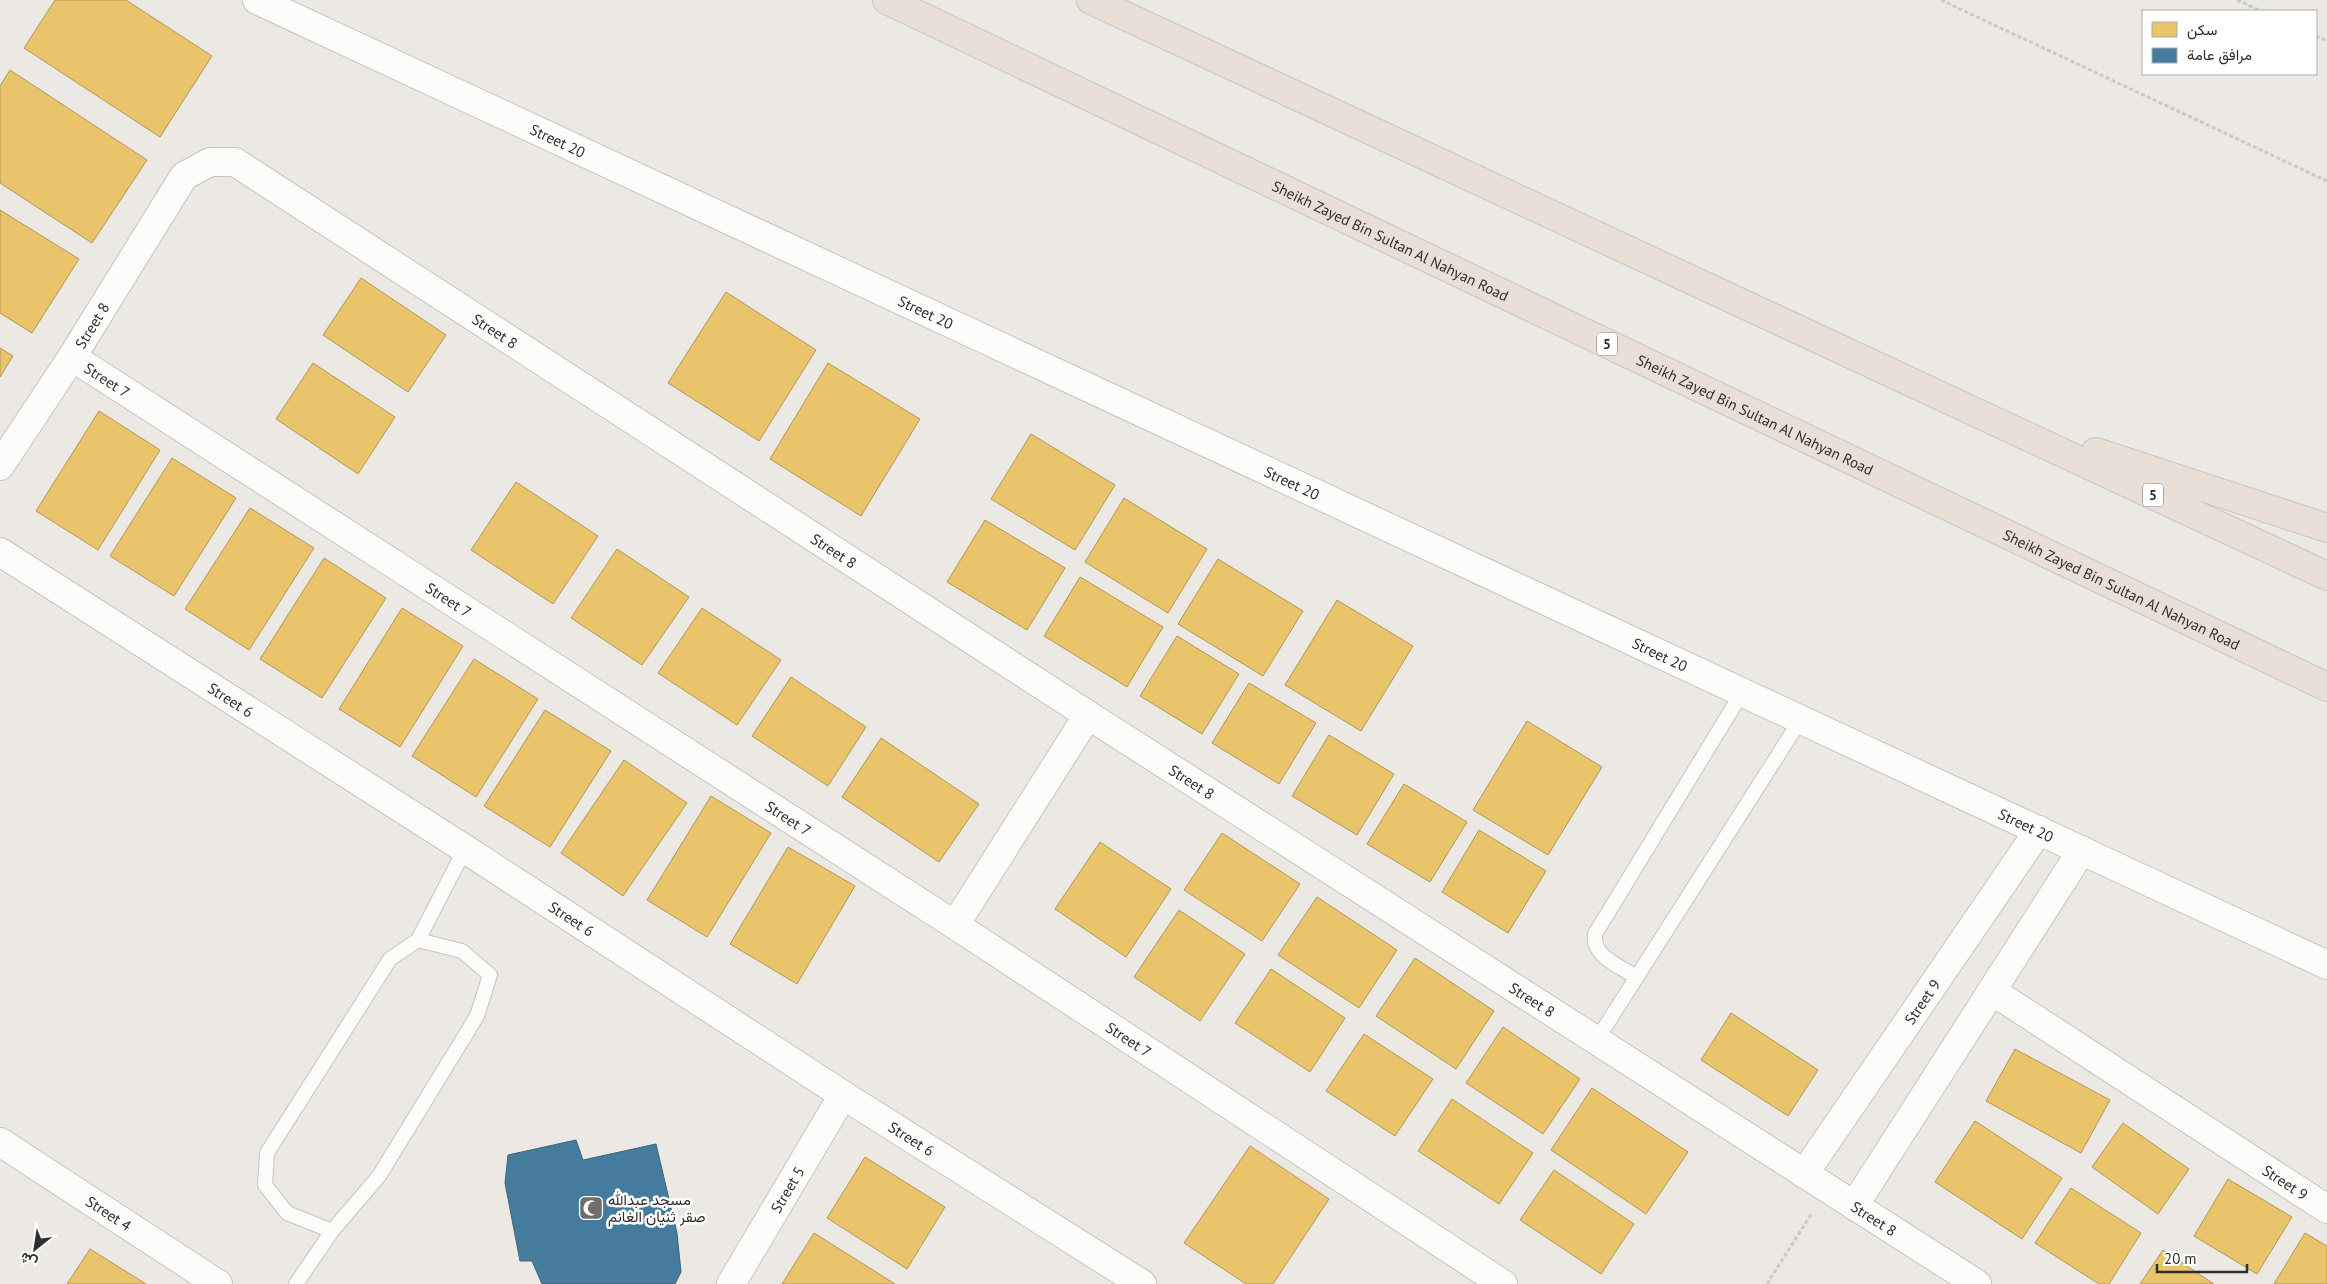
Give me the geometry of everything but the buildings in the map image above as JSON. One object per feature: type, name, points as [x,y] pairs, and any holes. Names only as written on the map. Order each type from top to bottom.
[{"type":"highway","name":"Sheikh Zayed Bin Sultan Al Nahyan Road","points":[[887,0],[2327,687]]},
{"type":"highway","name":"5","points":[[1091,0],[2327,576]]},
{"type":"highway","points":[[1979,413],[2327,528]]},
{"type":"street","name":"Street 20","points":[[257,0],[2327,965]]},
{"type":"street","name":"Street 8","points":[[0,466],[72,357],[184,176],[210,162],[235,162],[1088,715],[1977,1284]]},
{"type":"street","name":"Street 7","points":[[72,357],[955,925],[1503,1284]]},
{"type":"street","name":"Street 6","points":[[0,552],[465,849],[843,1095],[1142,1284]]},
{"type":"street","points":[[955,925],[1088,715]]},
{"type":"street","name":"Street 9","points":[[1804,1174],[2039,830]]},
{"type":"street","points":[[1854,1206],[2082,850]]},
{"type":"street","name":"Street 9","points":[[1992,991],[2327,1209]]},
{"type":"street","name":"Street 5","points":[[731,1284],[843,1095]]},
{"type":"street","name":"Street 4","points":[[0,1142],[218,1284]]},
{"type":"lane","points":[[1636,976],[1600,954],[1594,941],[1595,934],[1742,691]]},
{"type":"lane","points":[[1596,1040],[1801,719]]},
{"type":"lane","points":[[332,1231],[287,1213],[265,1185],[267,1153],[390,959],[418,940],[465,849]]},
{"type":"lane","points":[[296,1284],[332,1231],[384,1168],[477,1016],[490,975],[462,951],[418,940]]},
{"type":"path","points":[[1941,0],[2327,181]]},
{"type":"path","points":[[2237,0],[2259,10]]},
{"type":"path","points":[[1766,1284],[1827,1189]]},
{"type":"place","name":"مسجد عبدالله صقر ثنيان الغانم","points":[[591,1208]]}]
